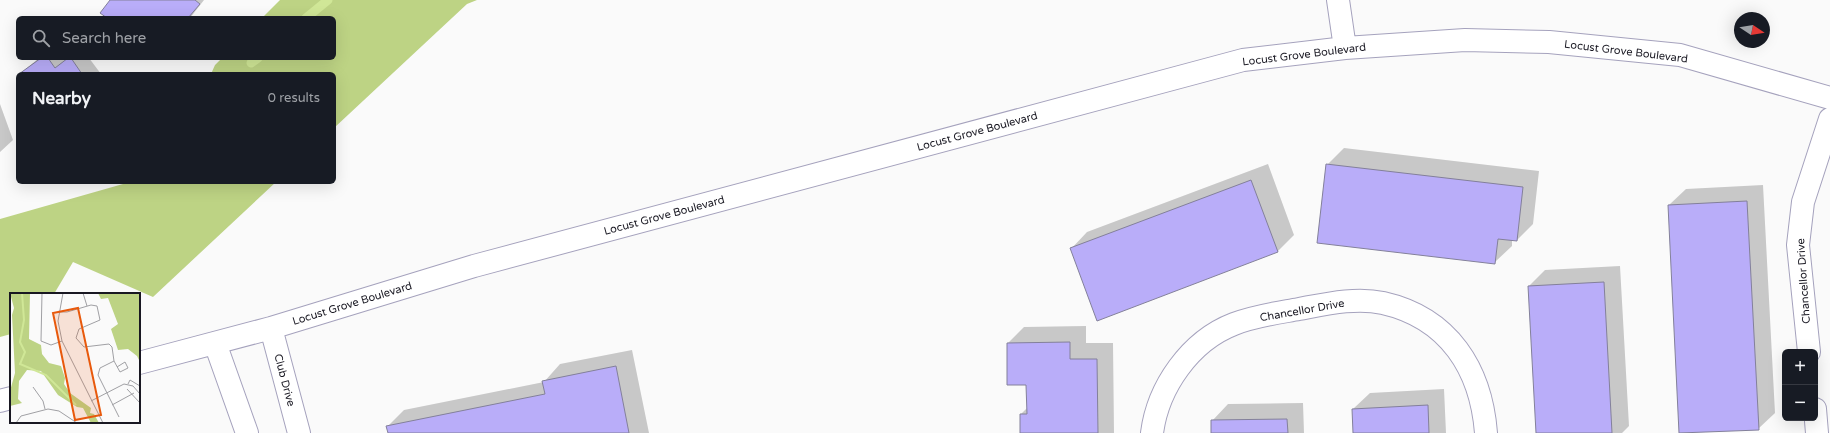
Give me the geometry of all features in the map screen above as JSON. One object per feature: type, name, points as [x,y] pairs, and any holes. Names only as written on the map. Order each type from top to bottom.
[{"type":"street","points":[[1338,0],[1345,48]]},
{"type":"street","name":"Locust Grove Boulevard","points":[[140,363],[271,328],[474,266],[1243,60],[1345,48],[1464,40],[1549,42],[1680,55],[1830,98]]},
{"type":"street","name":"Chancellor Drive","points":[[1809,349],[1798,245],[1803,202],[1830,119]]},
{"type":"street","name":"Chancellor Drive","points":[[1152,433],[1156,413],[1174,374],[1195,349],[1213,334],[1233,324],[1261,316],[1330,304],[1359,301],[1382,303],[1422,318],[1453,343],[1466,362],[1476,382],[1484,415],[1486,433]]},
{"type":"street","name":"Club Drive","points":[[271,328],[299,433]]},
{"type":"street","points":[[215,343],[247,433]]},
{"type":"street","points":[[0,401],[10,398]]},
{"type":"street","points":[[1816,421],[1818,433]]},
{"type":"green space","points":[[280,0],[477,0],[467,4],[336,126],[336,72],[212,72],[215,65],[220,60],[336,60],[336,16],[264,16]]},
{"type":"green space","points":[[123,184],[274,184],[153,297],[73,262],[55,293],[10,293],[10,334],[0,337],[0,219]]},
{"type":"building","points":[[110,0],[195,0],[200,4],[190,16],[104,16],[100,13]]},
{"type":"building","points":[[38,60],[49,60],[55,68],[65,60],[72,60],[81,72],[22,72]]},
{"type":"building","points":[[1326,164],[1523,187],[1517,241],[1498,239],[1495,264],[1317,243]]},
{"type":"building","points":[[1251,180],[1278,252],[1097,321],[1070,248]]},
{"type":"building","points":[[1747,201],[1759,430],[1679,433],[1668,205]]},
{"type":"building","points":[[1604,282],[1612,433],[1536,433],[1528,286]]},
{"type":"building","points":[[1070,342],[1070,359],[1097,359],[1098,433],[1020,433],[1020,414],[1027,414],[1026,385],[1007,385],[1007,343]]},
{"type":"building","points":[[616,366],[629,433],[388,433],[386,426],[545,394],[542,381]]},
{"type":"building","points":[[1428,405],[1429,433],[1353,433],[1352,409]]},
{"type":"building","points":[[1287,419],[1288,433],[1211,433],[1211,420]]},
{"type":"waterway","points":[[308,16],[328,0]]},
{"type":"waterway","points":[[251,63],[255,60]]}]
